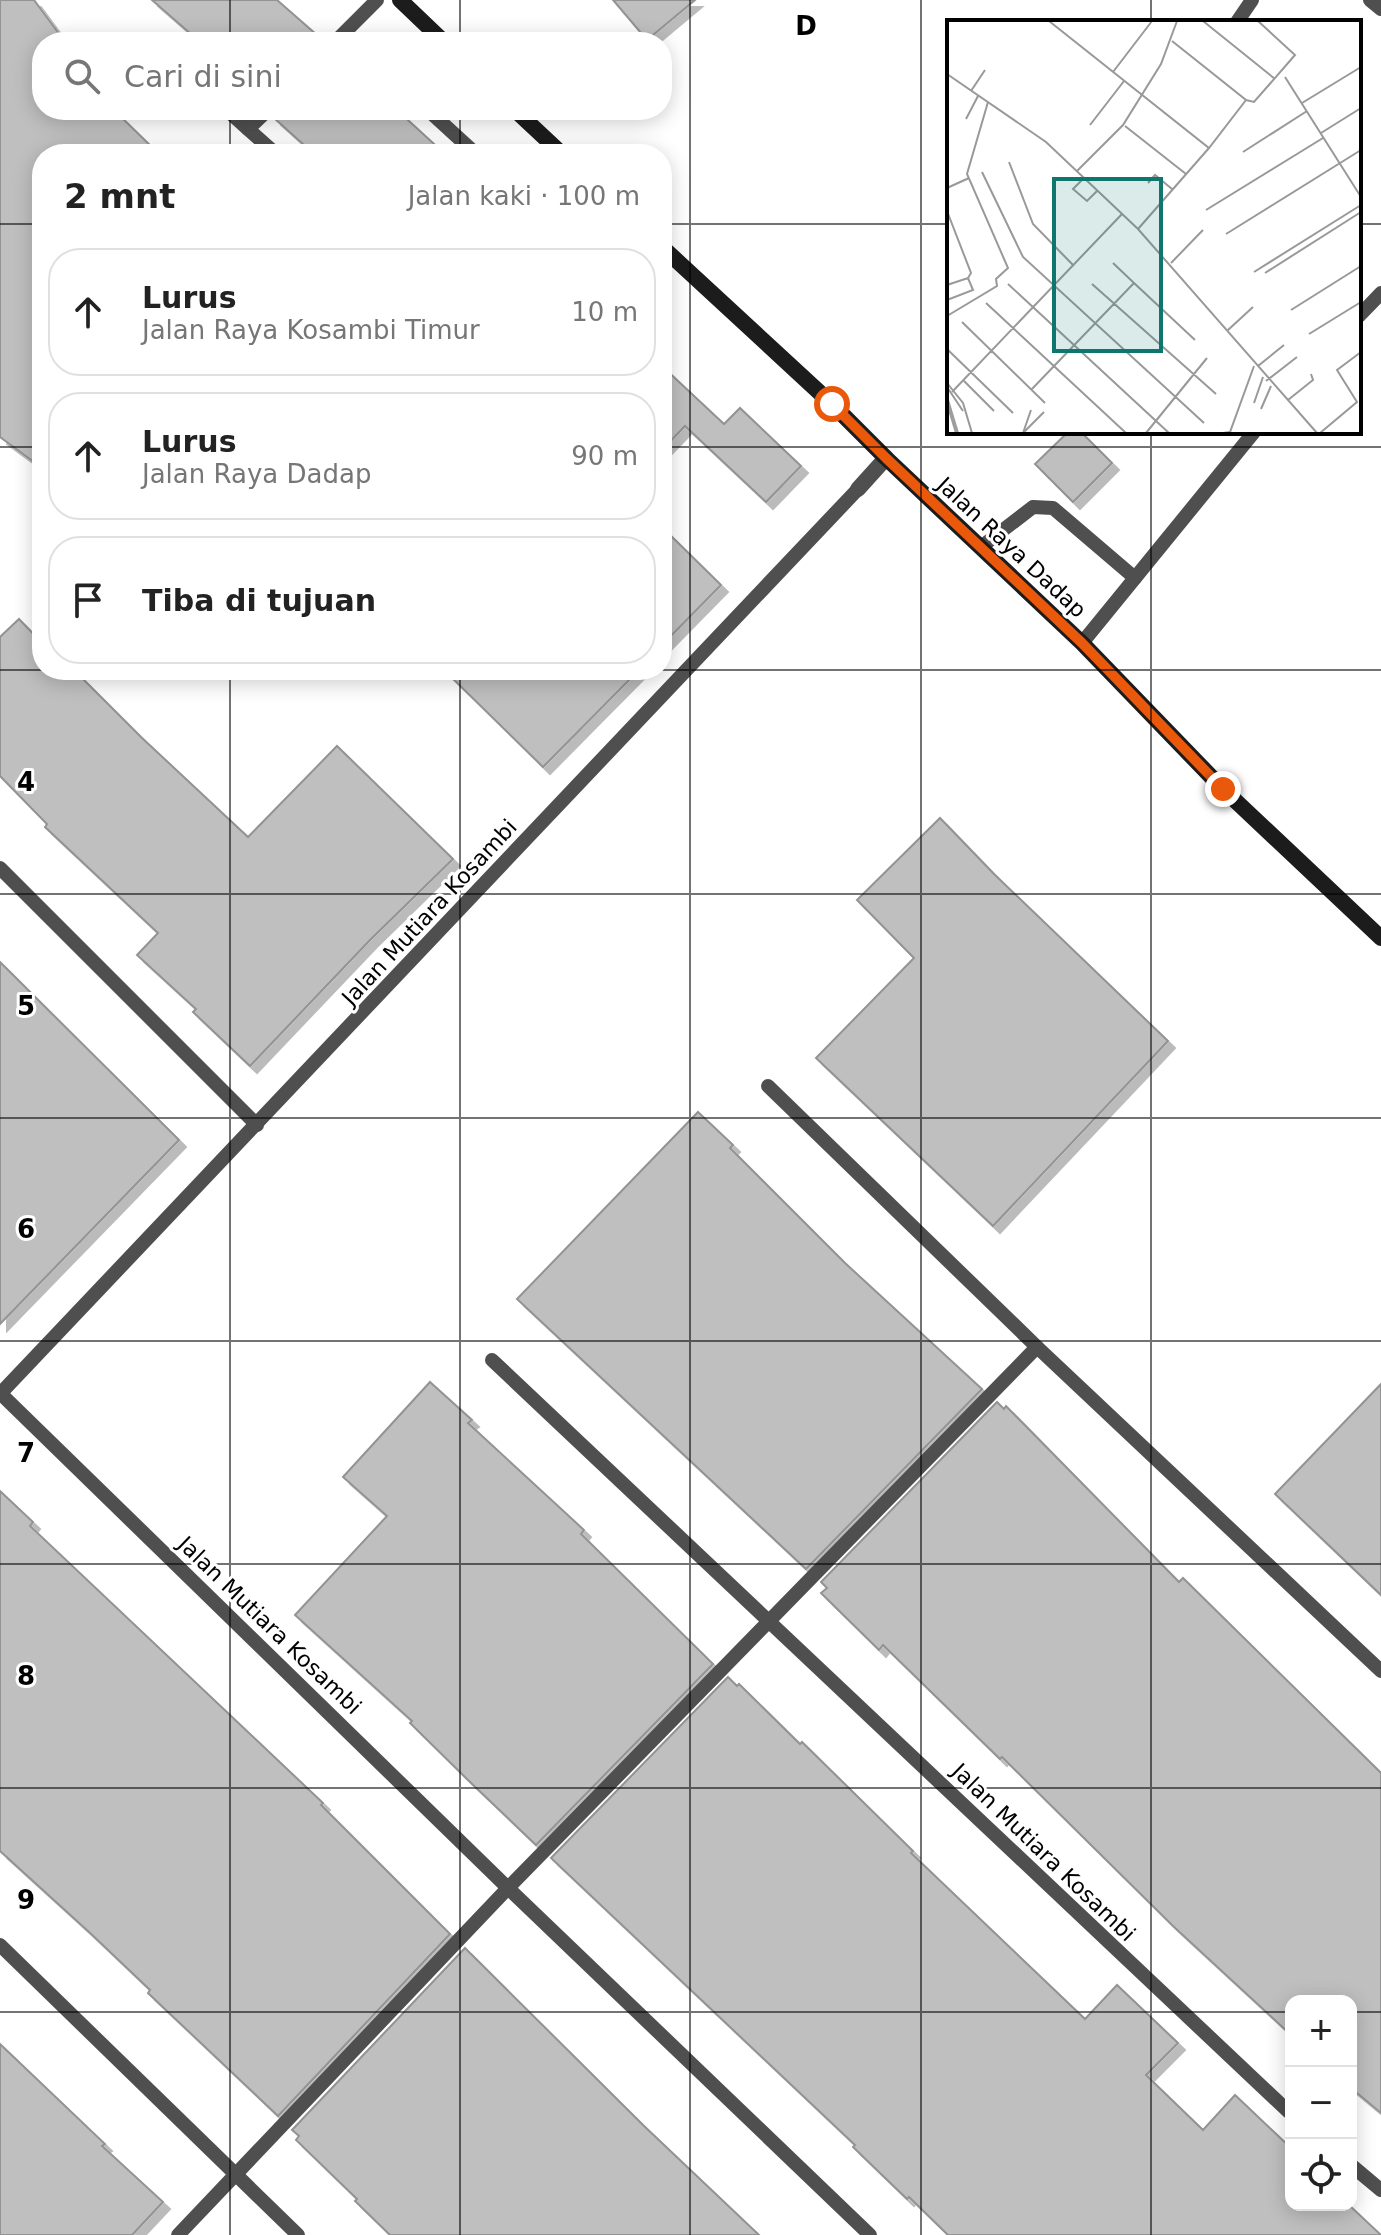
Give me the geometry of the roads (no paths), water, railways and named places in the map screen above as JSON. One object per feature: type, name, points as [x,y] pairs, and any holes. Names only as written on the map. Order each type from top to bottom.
[{"type":"main road","points":[[400,0],[434,32]]},
{"type":"main road","points":[[525,120],[551,144]]},
{"type":"main road","name":"Jalan Raya Dadap","points":[[672,256],[1082,643],[1223,789],[1381,938]]},
{"type":"street","name":"Jalan Mutiara Kosambi","points":[[858,489],[886,458]]},
{"type":"lane","points":[[351,32],[377,0]]},
{"type":"lane","points":[[1238,20],[1252,0]]},
{"type":"lane","points":[[1370,0],[1381,9]]},
{"type":"lane","points":[[238,120],[265,144]]},
{"type":"lane","points":[[248,129],[257,120]]},
{"type":"lane","points":[[439,120],[465,144]]},
{"type":"lane","points":[[1361,314],[1381,293]]},
{"type":"lane","points":[[1082,643],[1252,434]]},
{"type":"lane","name":"Jalan Mutiara Kosambi","points":[[858,489],[0,1393],[508,1888],[870,2235]]},
{"type":"lane","points":[[981,547],[1033,507],[1053,508],[1135,578]]},
{"type":"lane","points":[[0,868],[257,1125]]},
{"type":"lane","points":[[768,1086],[1037,1347],[1381,1671]]},
{"type":"lane","points":[[178,2235],[508,1888],[1037,1347]]},
{"type":"lane","name":"Jalan Mutiara Kosambi","points":[[492,1360],[1285,2108]]},
{"type":"lane","points":[[0,1945],[298,2235]]},
{"type":"lane","points":[[1357,2170],[1381,2190]]}]
